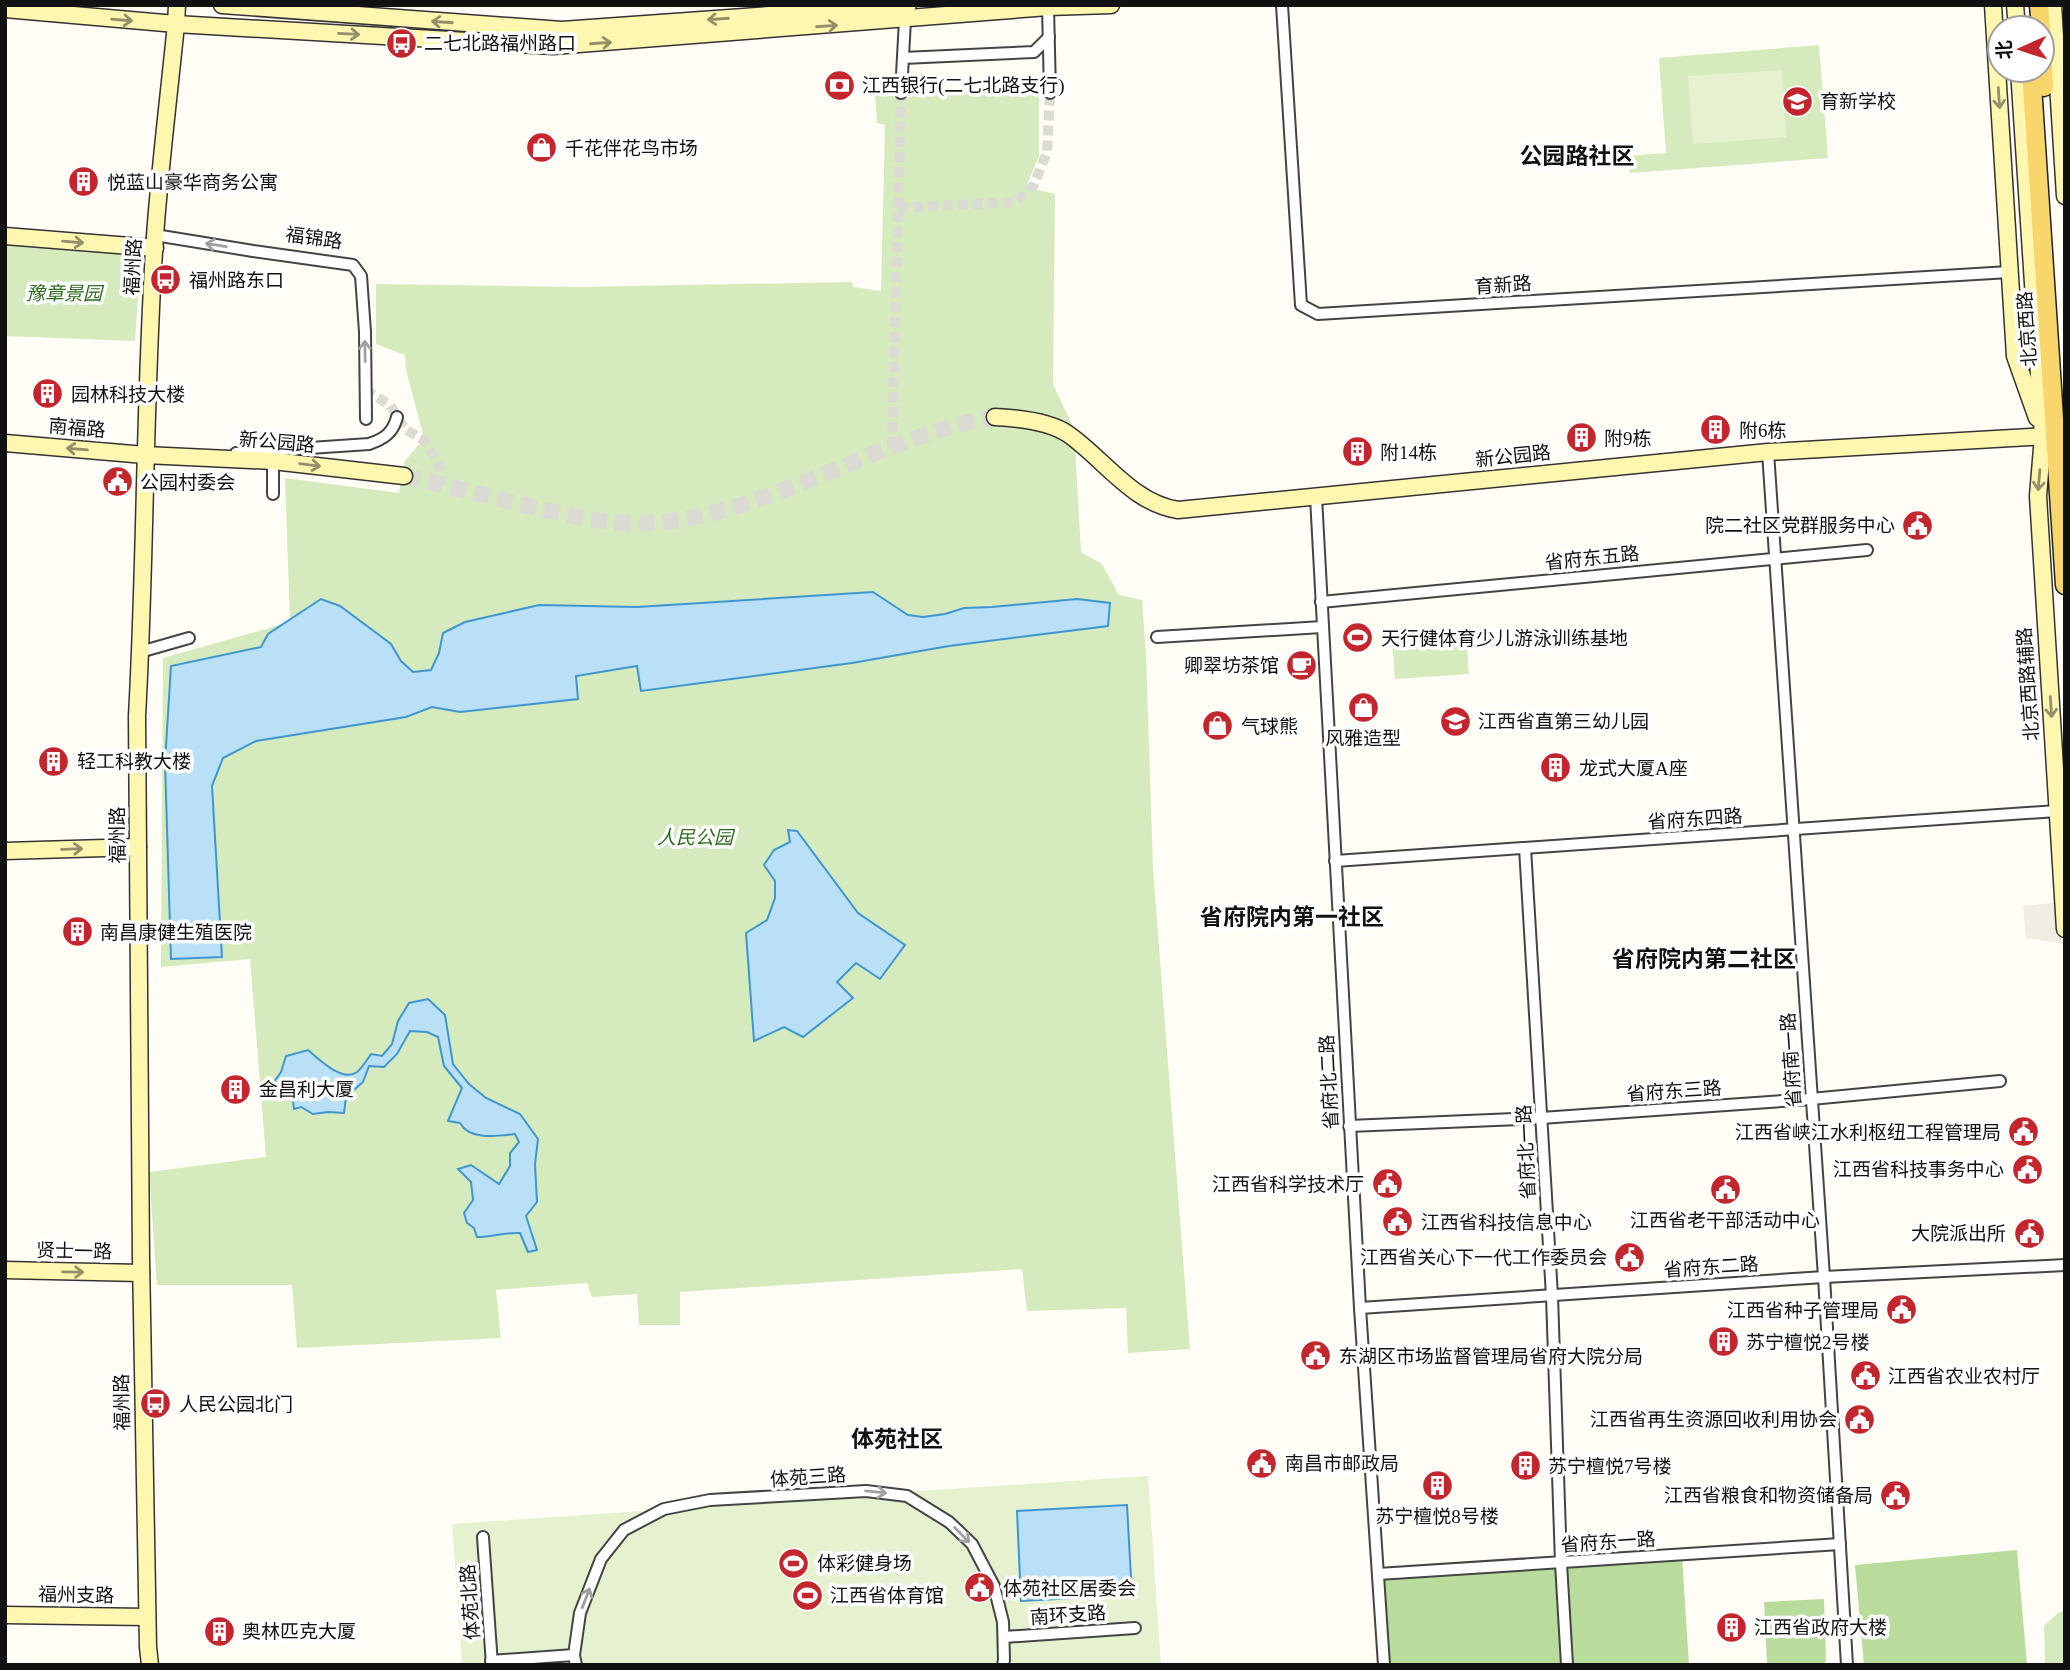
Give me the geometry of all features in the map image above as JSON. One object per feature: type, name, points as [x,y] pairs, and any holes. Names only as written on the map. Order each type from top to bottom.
[{"type":"main road","name":"北京西路","points":[[2032,84],[2065,585]]},
{"type":"main road","name":"北京西路","points":[[2044,84],[2065,405]]},
{"type":"street","name":"福州路","points":[[150,1665],[141,1273],[137,716],[155,242],[177,5]]},
{"type":"street","points":[[222,5],[562,30],[1111,5]]},
{"type":"street","name":"育新路","points":[[1282,5],[1301,305],[1318,314],[2010,272]]},
{"type":"street","name":"北京西路辅路","points":[[1993,5],[2015,356],[2054,435]]},
{"type":"street","points":[[2053,5],[2065,196]]},
{"type":"street","points":[[1048,7],[1050,93]]},
{"type":"street","points":[[5,9],[176,24],[554,46],[907,13]]},
{"type":"street","points":[[901,93],[907,13]]},
{"type":"street","points":[[903,58],[1034,52],[1049,37]]},
{"type":"street","name":"北京西路辅路","points":[[2020,84],[2054,435],[2038,495],[2065,927]]},
{"type":"street","name":"福锦路","points":[[5,236],[155,242],[253,251],[353,265],[361,276],[366,419]]},
{"type":"street","points":[[187,456],[369,444],[383,439],[394,427],[397,417]]},
{"type":"street","name":"新公园路","points":[[995,417],[1025,418],[1066,432],[1141,496],[1163,508],[1178,510],[1768,452],[2054,435]]},
{"type":"street","name":"南福路","points":[[5,443],[145,455]]},
{"type":"street","name":"省府南一路","points":[[1768,452],[1824,1277],[1847,1665]]},
{"type":"street","name":"新公园路","points":[[145,455],[273,461],[404,476]]},
{"type":"street","points":[[273,461],[273,494]]},
{"type":"street","name":"省府北二路","points":[[1316,497],[1349,1126],[1384,1665]]},
{"type":"street","name":"省府东五路","points":[[1321,602],[1867,550]]},
{"type":"street","points":[[1157,637],[1322,627]]},
{"type":"street","points":[[140,652],[189,638]]},
{"type":"street","name":"省府东四路","points":[[1335,861],[2057,811]]},
{"type":"street","points":[[5,851],[138,847]]},
{"type":"street","name":"省府北一路","points":[[1525,848],[1552,1296],[1567,1665]]},
{"type":"street","name":"省府东三路","points":[[1349,1126],[1541,1118],[1811,1099],[2000,1081]]},
{"type":"street","name":"省府东二路","points":[[1360,1308],[1824,1277],[2065,1265]]},
{"type":"street","name":"贤士一路","points":[[5,1270],[141,1273]]},
{"type":"street","name":"体苑三路","points":[[575,1660],[580,1613],[601,1559],[624,1530],[664,1508],[710,1500],[866,1491],[907,1496],[949,1522],[972,1544],[994,1586],[1004,1637]]},
{"type":"street","name":"体苑北路","points":[[483,1537],[492,1663]]},
{"type":"street","name":"省府东一路","points":[[1378,1574],[1840,1544]]},
{"type":"street","name":"福州支路","points":[[5,1615],[147,1617]]},
{"type":"street","name":"南环支路","points":[[1004,1637],[1135,1628]]},
{"type":"street","points":[[1003,1665],[1004,1637]]},
{"type":"street","points":[[492,1663],[575,1660]]},
{"type":"green space","points":[[1819,45],[1828,158],[1630,173],[1628,156],[1666,153],[1659,58]]},
{"type":"green space","points":[[1782,70],[1786,137],[1693,144],[1688,76]]},
{"type":"green space","name":"人民公园","points":[[1039,84],[1039,156],[1026,187],[1055,194],[1053,384],[1074,429],[1081,552],[1102,564],[1119,595],[1142,600],[1153,868],[1190,1349],[1128,1353],[1126,1308],[1027,1311],[1022,1269],[680,1292],[680,1325],[639,1325],[637,1294],[592,1297],[587,1283],[496,1290],[501,1338],[297,1348],[292,1285],[157,1285],[149,1172],[266,1157],[250,959],[161,967],[163,658],[290,622],[285,478],[399,493],[405,461],[424,438],[406,370],[405,355],[376,344],[376,284],[578,287],[852,282],[853,287],[881,291],[885,125],[877,123],[875,94]]},
{"type":"green space","name":"豫章景园","points":[[5,244],[141,255],[135,341],[5,336]]},
{"type":"green space","points":[[1466,634],[1469,674],[1395,679],[1392,640]]},
{"type":"green space","name":"江西省体育馆","points":[[1148,1476],[1161,1665],[462,1665],[452,1524]]},
{"type":"green space","points":[[2017,1550],[2027,1665],[1864,1665],[1855,1565]]},
{"type":"green space","points":[[1682,1557],[1689,1665],[1389,1665],[1383,1578]]},
{"type":"green space","points":[[1824,1599],[1826,1661],[1822,1665],[1767,1665],[1764,1602]]},
{"type":"green space","points":[[2065,1611],[2065,1659],[2059,1665],[2045,1665],[2044,1626],[2059,1612]]},
{"type":"shaded area","points":[[2063,902],[2065,944],[2026,938],[2023,906]]},
{"type":"water","points":[[873,592],[908,615],[923,617],[964,608],[1077,599],[1110,603],[1108,626],[949,646],[852,663],[641,691],[637,666],[576,676],[578,699],[460,712],[432,707],[406,717],[256,741],[223,758],[212,786],[222,957],[171,959],[165,762],[171,666],[261,647],[268,634],[321,599],[340,606],[391,644],[401,661],[413,672],[431,670],[439,653],[443,633],[465,622],[539,605],[637,607]]},
{"type":"water","points":[[788,830],[797,831],[858,913],[905,945],[880,979],[856,963],[837,982],[853,998],[803,1037],[784,1027],[754,1041],[746,933],[767,920],[775,898],[775,881],[764,865],[774,850],[790,842]]},
{"type":"water","points":[[428,999],[445,1015],[453,1064],[469,1084],[486,1098],[520,1114],[538,1139],[535,1164],[537,1202],[526,1216],[537,1250],[528,1252],[520,1233],[477,1237],[474,1228],[467,1223],[464,1213],[473,1200],[471,1182],[458,1169],[471,1165],[499,1184],[510,1166],[510,1153],[519,1142],[515,1134],[477,1135],[470,1133],[460,1123],[448,1121],[462,1088],[444,1066],[438,1037],[427,1032],[410,1031],[397,1054],[384,1067],[369,1066],[363,1082],[346,1097],[344,1113],[313,1114],[301,1107],[294,1109],[293,1101],[274,1082],[281,1072],[286,1056],[308,1050],[338,1072],[351,1075],[357,1072],[371,1054],[382,1056],[392,1044],[398,1021],[409,1003]]},
{"type":"water","points":[[1127,1505],[1132,1595],[1021,1601],[1017,1511]]},
{"type":"tunnel","points":[[892,447],[901,93]]},
{"type":"tunnel","points":[[898,208],[1016,202],[1034,185],[1047,152],[1050,93]]},
{"type":"tunnel","points":[[365,390],[390,405],[405,429],[425,441],[438,463],[443,485]]},
{"type":"tunnel","points":[[404,476],[580,517],[617,523],[655,523],[742,505],[909,440],[995,417]]},
{"type":"place","name":"二七北路福州路口","points":[[401,43]]},
{"type":"place","name":"江西银行(二七北路支行)","points":[[839,85]]},
{"type":"place","name":"育新学校","points":[[1797,101]]},
{"type":"place","name":"千花伴花鸟市场","points":[[542,148]]},
{"type":"place","name":"悦蓝山豪华商务公寓","points":[[84,182]]},
{"type":"place","name":"福州路东口","points":[[166,280]]},
{"type":"place","name":"园林科技大楼","points":[[48,394]]},
{"type":"place","name":"附6栋","points":[[1716,430]]},
{"type":"place","name":"附9栋","points":[[1581,438]]},
{"type":"place","name":"附14栋","points":[[1357,452]]},
{"type":"place","name":"公园村委会","points":[[117,482]]},
{"type":"place","name":"院二社区党群服务中心","points":[[1918,525]]},
{"type":"place","name":"天行健体育少儿游泳训练基地","points":[[1358,638]]},
{"type":"place","name":"卿翠坊茶馆","points":[[1302,665]]},
{"type":"place","name":"风雅造型","points":[[1363,707]]},
{"type":"place","name":"江西省直第三幼儿园","points":[[1455,721]]},
{"type":"place","name":"气球熊","points":[[1218,726]]},
{"type":"place","name":"轻工科教大楼","points":[[54,761]]},
{"type":"place","name":"龙式大厦A座","points":[[1556,768]]},
{"type":"place","name":"南昌康健生殖医院","points":[[77,932]]},
{"type":"place","name":"金昌利大厦","points":[[236,1089]]},
{"type":"place","name":"江西省峡江水利枢纽工程管理局","points":[[2024,1132]]},
{"type":"place","name":"江西省科技事务中心","points":[[2027,1169]]},
{"type":"place","name":"江西省科学技术厅","points":[[1387,1184]]},
{"type":"place","name":"江西省老干部活动中心","points":[[1725,1189]]},
{"type":"place","name":"江西省科技信息中心","points":[[1398,1222]]},
{"type":"place","name":"大院派出所","points":[[2029,1233]]},
{"type":"place","name":"江西省关心下一代工作委员会","points":[[1630,1257]]},
{"type":"place","name":"江西省种子管理局","points":[[1902,1310]]},
{"type":"place","name":"苏宁檀悦2号楼","points":[[1723,1342]]},
{"type":"place","name":"东湖区市场监督管理局省府大院分局","points":[[1316,1356]]},
{"type":"place","name":"江西省农业农村厅","points":[[1865,1376]]},
{"type":"place","name":"人民公园北门","points":[[156,1404]]},
{"type":"place","name":"江西省再生资源回收利用协会","points":[[1860,1419]]},
{"type":"place","name":"南昌市邮政局","points":[[1262,1463]]},
{"type":"place","name":"苏宁檀悦7号楼","points":[[1525,1466]]},
{"type":"place","name":"苏宁檀悦8号楼","points":[[1437,1485]]},
{"type":"place","name":"江西省粮食和物资储备局","points":[[1896,1495]]},
{"type":"place","name":"体彩健身场","points":[[794,1563]]},
{"type":"place","name":"体苑社区居委会","points":[[980,1588]]},
{"type":"place","name":"江西省体育馆","points":[[807,1595]]},
{"type":"place","name":"江西省政府大楼","points":[[1731,1627]]},
{"type":"place","name":"奥林匹克大厦","points":[[219,1631]]},
{"type":"district","name":"公园路社区","points":[[1577,156]]},
{"type":"district","name":"省府院内第一社区","points":[[1292,917]]},
{"type":"district","name":"省府院内第二社区","points":[[1704,959]]},
{"type":"district","name":"体苑社区","points":[[897,1439]]}]
